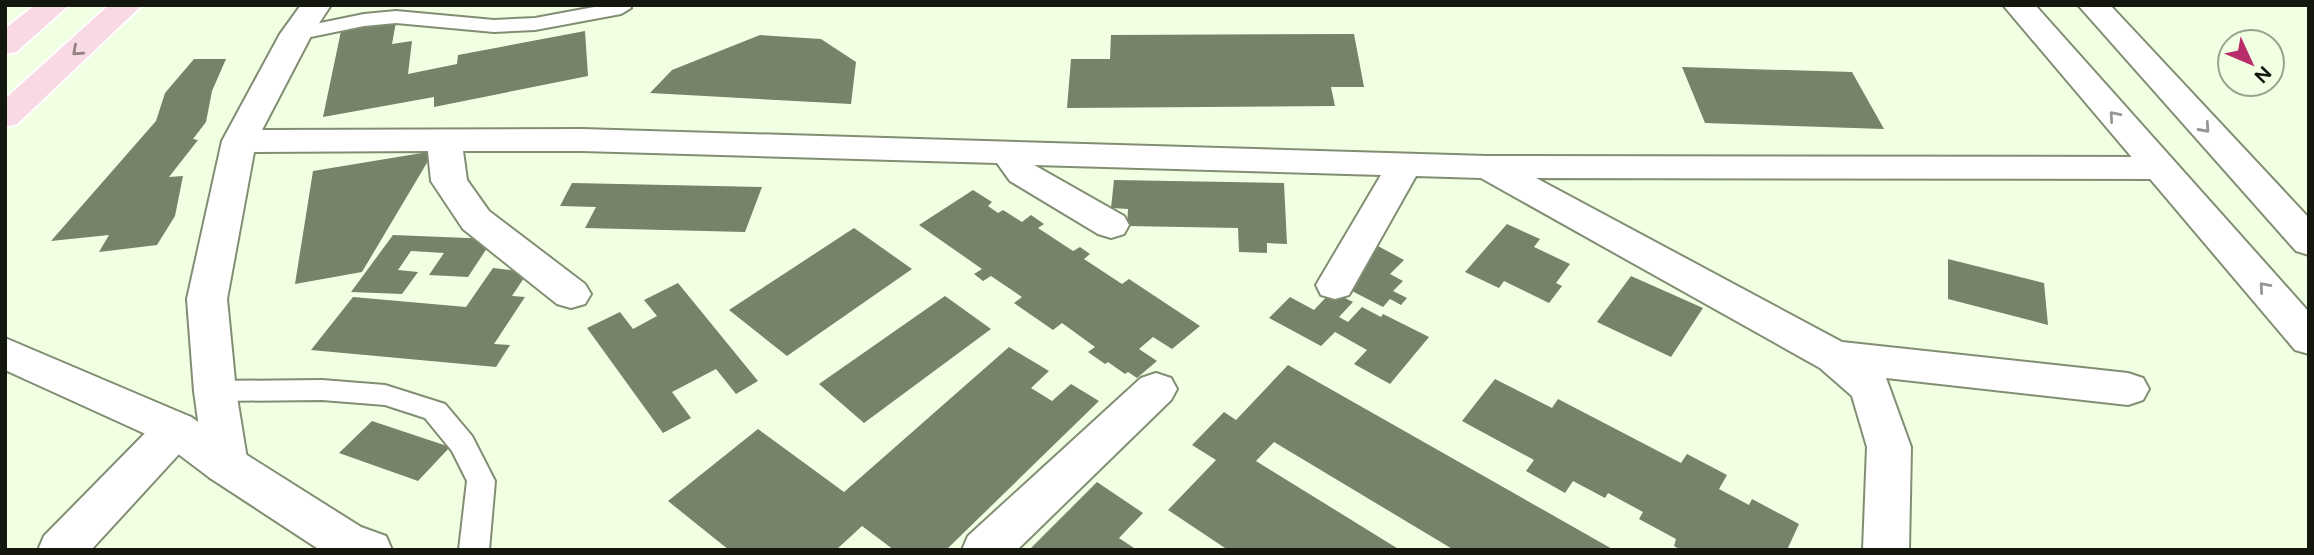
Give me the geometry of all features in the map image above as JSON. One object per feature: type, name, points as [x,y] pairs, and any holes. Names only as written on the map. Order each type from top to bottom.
[{"type":"main road","points":[[5,45],[54,5]]},
{"type":"main road","points":[[5,117],[127,5]]},
{"type":"street","points":[[2018,5],[2309,339]]},
{"type":"street","points":[[2092,5],[2309,242]]},
{"type":"street","points":[[226,465],[215,391],[207,299],[239,141],[306,20]]},
{"type":"street","points":[[444,140],[449,181],[476,220],[571,294]]},
{"type":"street","points":[[239,141],[582,140],[1487,167],[2160,168]]},
{"type":"street","points":[[1007,152],[1022,173],[1111,225]]},
{"type":"street","points":[[1335,285],[1404,164]]},
{"type":"street","points":[[1487,167],[1834,357],[1870,388],[1889,447],[1886,550]]},
{"type":"street","points":[[5,353],[176,429],[226,465],[345,541],[369,550]]},
{"type":"street","points":[[1834,357],[2128,388]]},
{"type":"street","points":[[985,550],[1156,389]]},
{"type":"street","points":[[61,550],[176,429]]},
{"type":"lane","points":[[306,20],[396,17],[494,26],[534,24],[621,8]]},
{"type":"lane","points":[[215,391],[322,390],[385,395],[435,411],[462,444],[481,481],[474,550]]},
{"type":"building","points":[[396,22],[392,44],[412,41],[408,74],[457,64],[458,55],[585,31],[588,76],[434,107],[434,97],[323,117],[341,31]]},
{"type":"building","points":[[1354,34],[1364,87],[1331,87],[1335,106],[1067,108],[1071,59],[1110,59],[1111,35]]},
{"type":"building","points":[[760,35],[821,39],[856,62],[851,104],[650,93],[672,70]]},
{"type":"building","points":[[194,59],[226,59],[212,91],[206,122],[193,139],[198,140],[169,177],[183,176],[175,216],[157,245],[99,252],[109,235],[51,241],[156,121],[165,93]]},
{"type":"building","points":[[1682,67],[1852,72],[1884,129],[1705,123]]},
{"type":"building","points":[[434,151],[362,272],[295,284],[313,171]]},
{"type":"building","points":[[1114,180],[1284,183],[1287,244],[1267,243],[1267,253],[1239,252],[1238,228],[1127,226],[1128,209],[1111,208]]},
{"type":"building","points":[[572,183],[762,187],[745,232],[585,228],[596,207],[560,206]]},
{"type":"building","points":[[973,190],[992,202],[988,206],[998,213],[1003,210],[1022,222],[1031,215],[1044,224],[1038,228],[1073,251],[1080,247],[1090,254],[1084,259],[1122,284],[1129,279],[1200,326],[1172,349],[1153,337],[1139,349],[1157,361],[1137,378],[1128,372],[1125,374],[1108,362],[1105,364],[1088,352],[1095,347],[1062,323],[1053,330],[1014,303],[1022,297],[991,276],[983,281],[974,274],[982,269],[919,225]]},
{"type":"building","points":[[1507,224],[1540,239],[1534,247],[1570,264],[1556,283],[1562,286],[1549,303],[1504,281],[1499,288],[1465,272]]},
{"type":"building","points":[[854,228],[912,269],[787,356],[729,310]]},
{"type":"building","points":[[393,235],[493,239],[468,277],[429,275],[444,253],[411,251],[398,270],[418,272],[402,294],[351,292]]},
{"type":"building","points":[[1376,245],[1404,260],[1390,274],[1403,281],[1393,291],[1407,298],[1401,305],[1390,299],[1383,307],[1350,290],[1343,297],[1353,302],[1339,317],[1348,322],[1362,307],[1381,317],[1383,314],[1429,337],[1390,384],[1354,364],[1367,350],[1335,332],[1321,346],[1269,318],[1290,297],[1314,310]]},
{"type":"building","points":[[1948,259],[2044,283],[2048,325],[1948,299]]},
{"type":"building","points":[[493,268],[528,272],[512,296],[525,297],[494,344],[510,345],[496,367],[311,350],[353,297],[466,307]]},
{"type":"building","points":[[1631,276],[1703,308],[1671,357],[1597,322]]},
{"type":"building","points":[[678,283],[758,381],[736,394],[716,369],[672,392],[691,418],[663,433],[587,328],[620,312],[633,329],[657,316],[644,300]]},
{"type":"building","points":[[945,296],[991,329],[864,423],[819,384]]},
{"type":"building","points":[[1009,347],[1049,371],[1031,388],[1052,401],[1071,384],[1099,401],[946,550],[894,550],[862,526],[836,550],[729,550],[668,501],[758,429],[844,492]]},
{"type":"building","points":[[1288,365],[1614,550],[1454,550],[1274,442],[1256,461],[1400,550],[1228,550],[1168,510],[1216,460],[1192,445],[1224,412],[1236,420]]},
{"type":"building","points":[[1495,379],[1552,408],[1558,399],[1681,463],[1687,454],[1727,475],[1719,489],[1749,505],[1752,499],[1799,524],[1787,550],[1681,550],[1674,546],[1676,539],[1639,519],[1643,512],[1608,493],[1605,498],[1573,481],[1565,493],[1526,471],[1534,460],[1462,421]]},
{"type":"building","points":[[372,421],[450,447],[418,481],[339,453]]},
{"type":"building","points":[[1097,482],[1143,513],[1119,538],[1137,550],[1029,550]]}]
